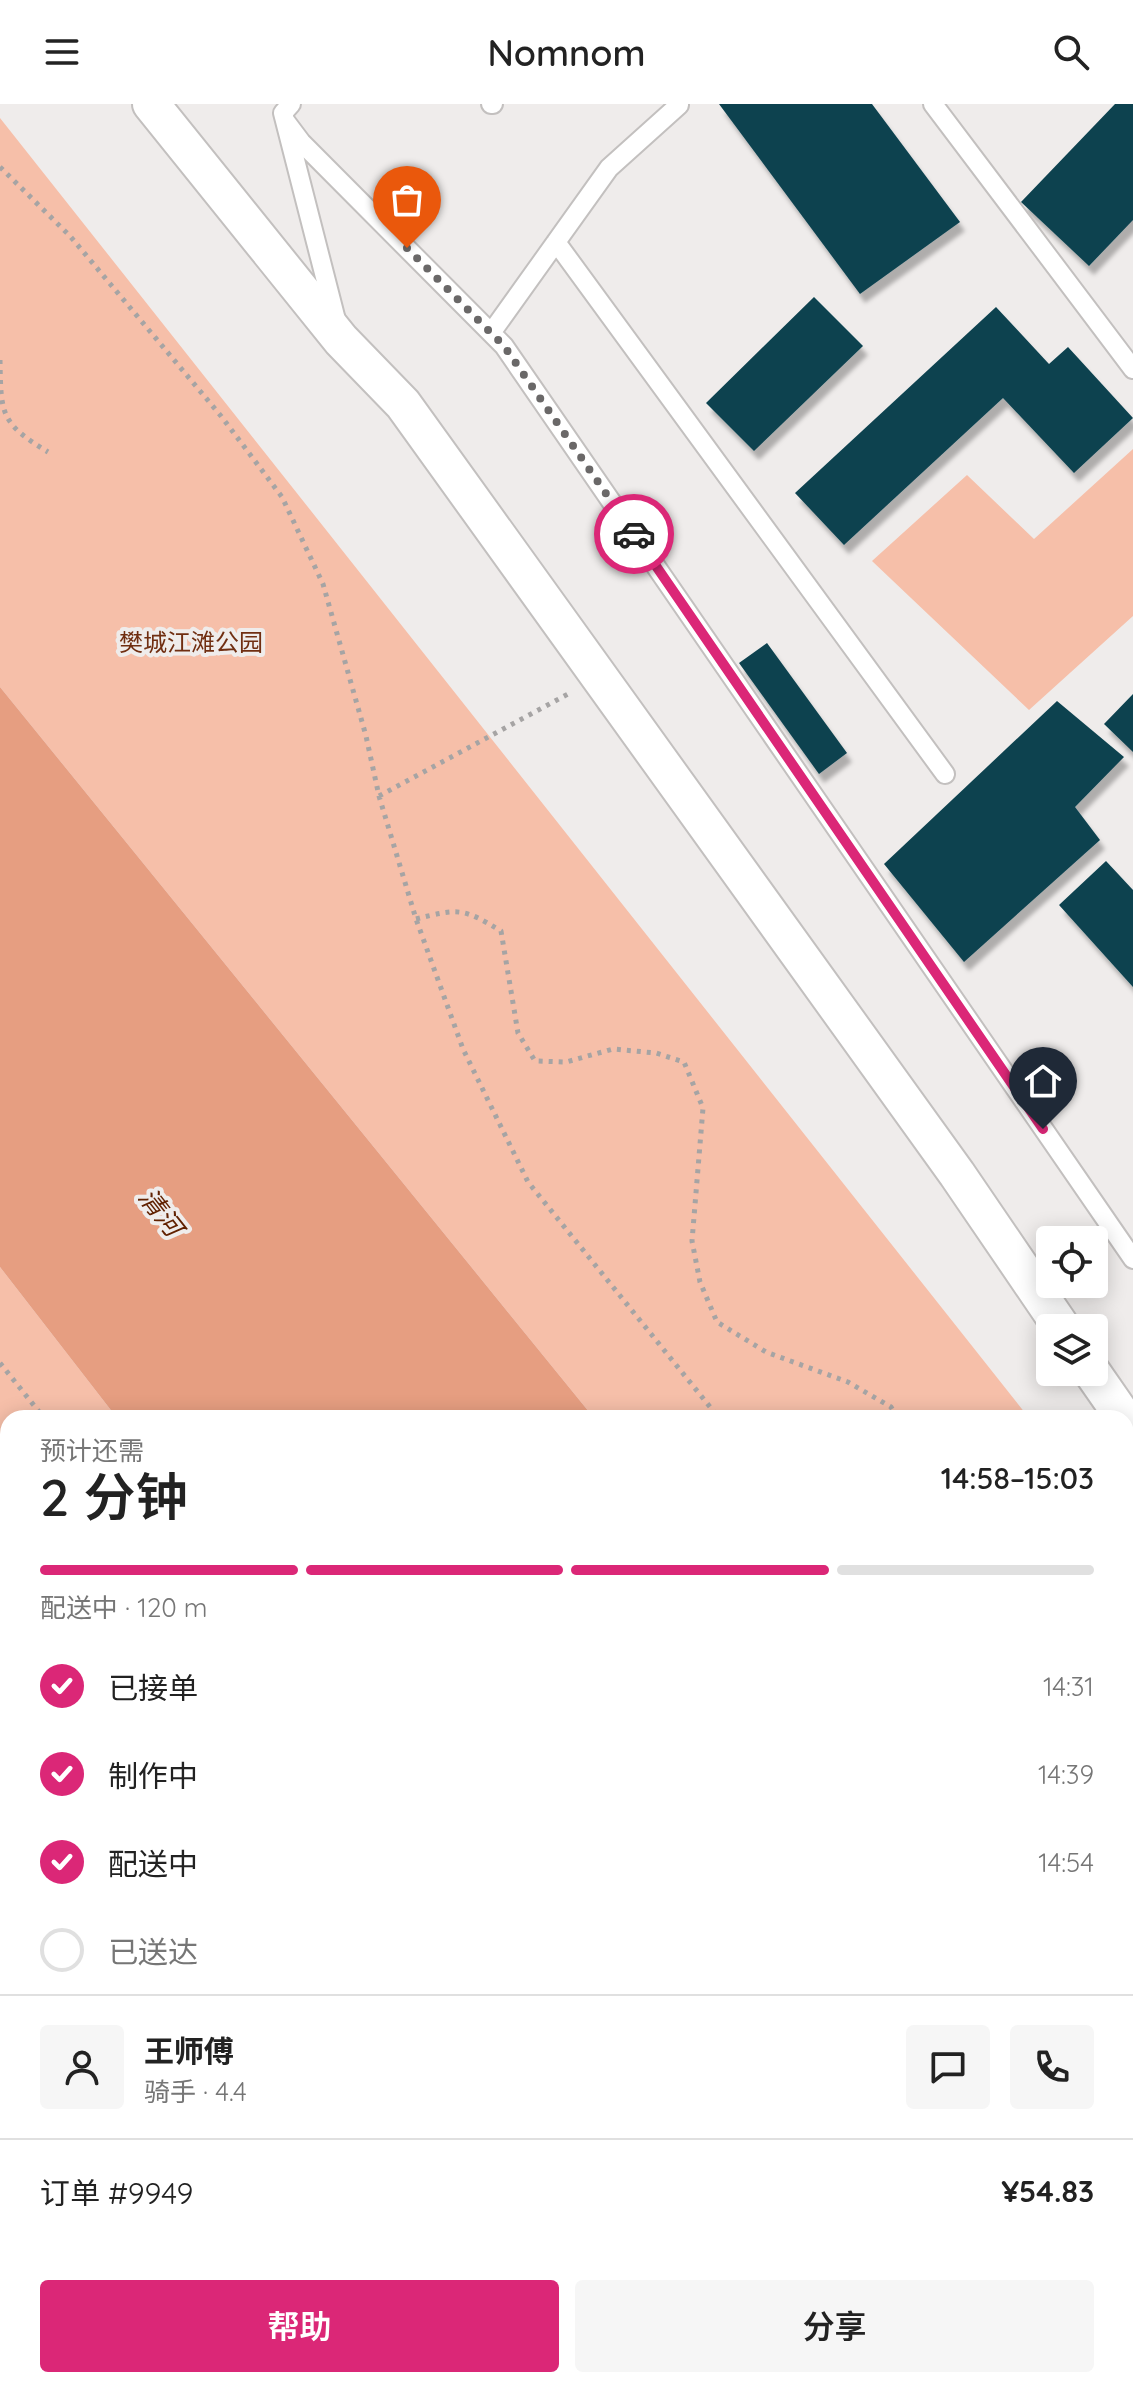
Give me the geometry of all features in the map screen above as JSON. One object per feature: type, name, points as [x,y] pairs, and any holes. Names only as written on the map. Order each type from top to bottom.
[{"type":"street","points":[[151,104],[341,340],[403,404],[957,1174],[1052,1314]]},
{"type":"street","points":[[1102,1386],[1118,1410]]},
{"type":"lane","points":[[933,104],[1133,369]]},
{"type":"lane","points":[[491,333],[609,168],[679,105]]},
{"type":"lane","points":[[288,113],[341,340]]},
{"type":"lane","points":[[288,113],[301,142],[504,346],[1133,1259]]},
{"type":"lane","points":[[556,242],[945,774]]},
{"type":"path","points":[[0,167],[70,236],[221,416],[282,497],[323,584],[366,736],[379,796],[416,919],[463,1049],[528,1182],[713,1410]]},
{"type":"path","points":[[0,360],[0,393],[4,413],[19,435],[48,452]]},
{"type":"path","points":[[379,796],[599,677]]},
{"type":"path","points":[[416,919],[442,912],[469,912],[501,931],[518,1033],[535,1061],[566,1062],[613,1049],[656,1053],[684,1062],[703,1108],[692,1241],[700,1282],[717,1322],[766,1352],[848,1382],[893,1410]]},
{"type":"path","points":[[0,1363],[38,1410]]},
{"type":"green space","name":"樊城江滩公园","points":[[0,118],[1023,1410],[587,1410],[0,687]]},
{"type":"green space","points":[[1133,449],[1133,616],[1029,710],[872,561],[967,475],[1034,539]]},
{"type":"green space","points":[[0,1267],[111,1410],[0,1410]]},
{"type":"water","name":"清河","points":[[0,687],[587,1410],[111,1410],[0,1267]]},
{"type":"building","points":[[719,104],[872,104],[960,222],[860,294]]},
{"type":"building","points":[[1115,104],[1133,104],[1133,220],[1089,266],[1021,202]]},
{"type":"building","points":[[814,297],[863,346],[754,451],[706,403]]},
{"type":"building","points":[[996,307],[1049,364],[1068,347],[1133,418],[1074,473],[1003,398],[844,545],[795,493]]},
{"type":"building","points":[[767,643],[847,753],[819,774],[739,663]]},
{"type":"building","points":[[1133,694],[1133,752],[1104,724]]},
{"type":"building","points":[[1057,701],[1124,757],[1075,807],[1100,840],[964,962],[884,864]]},
{"type":"building","points":[[1106,861],[1133,890],[1133,987],[1059,905]]},
{"type":"way so far","points":[[407,248],[504,346],[634,534]]},
{"type":"route","points":[[634,534],[1043,1129]]}]
